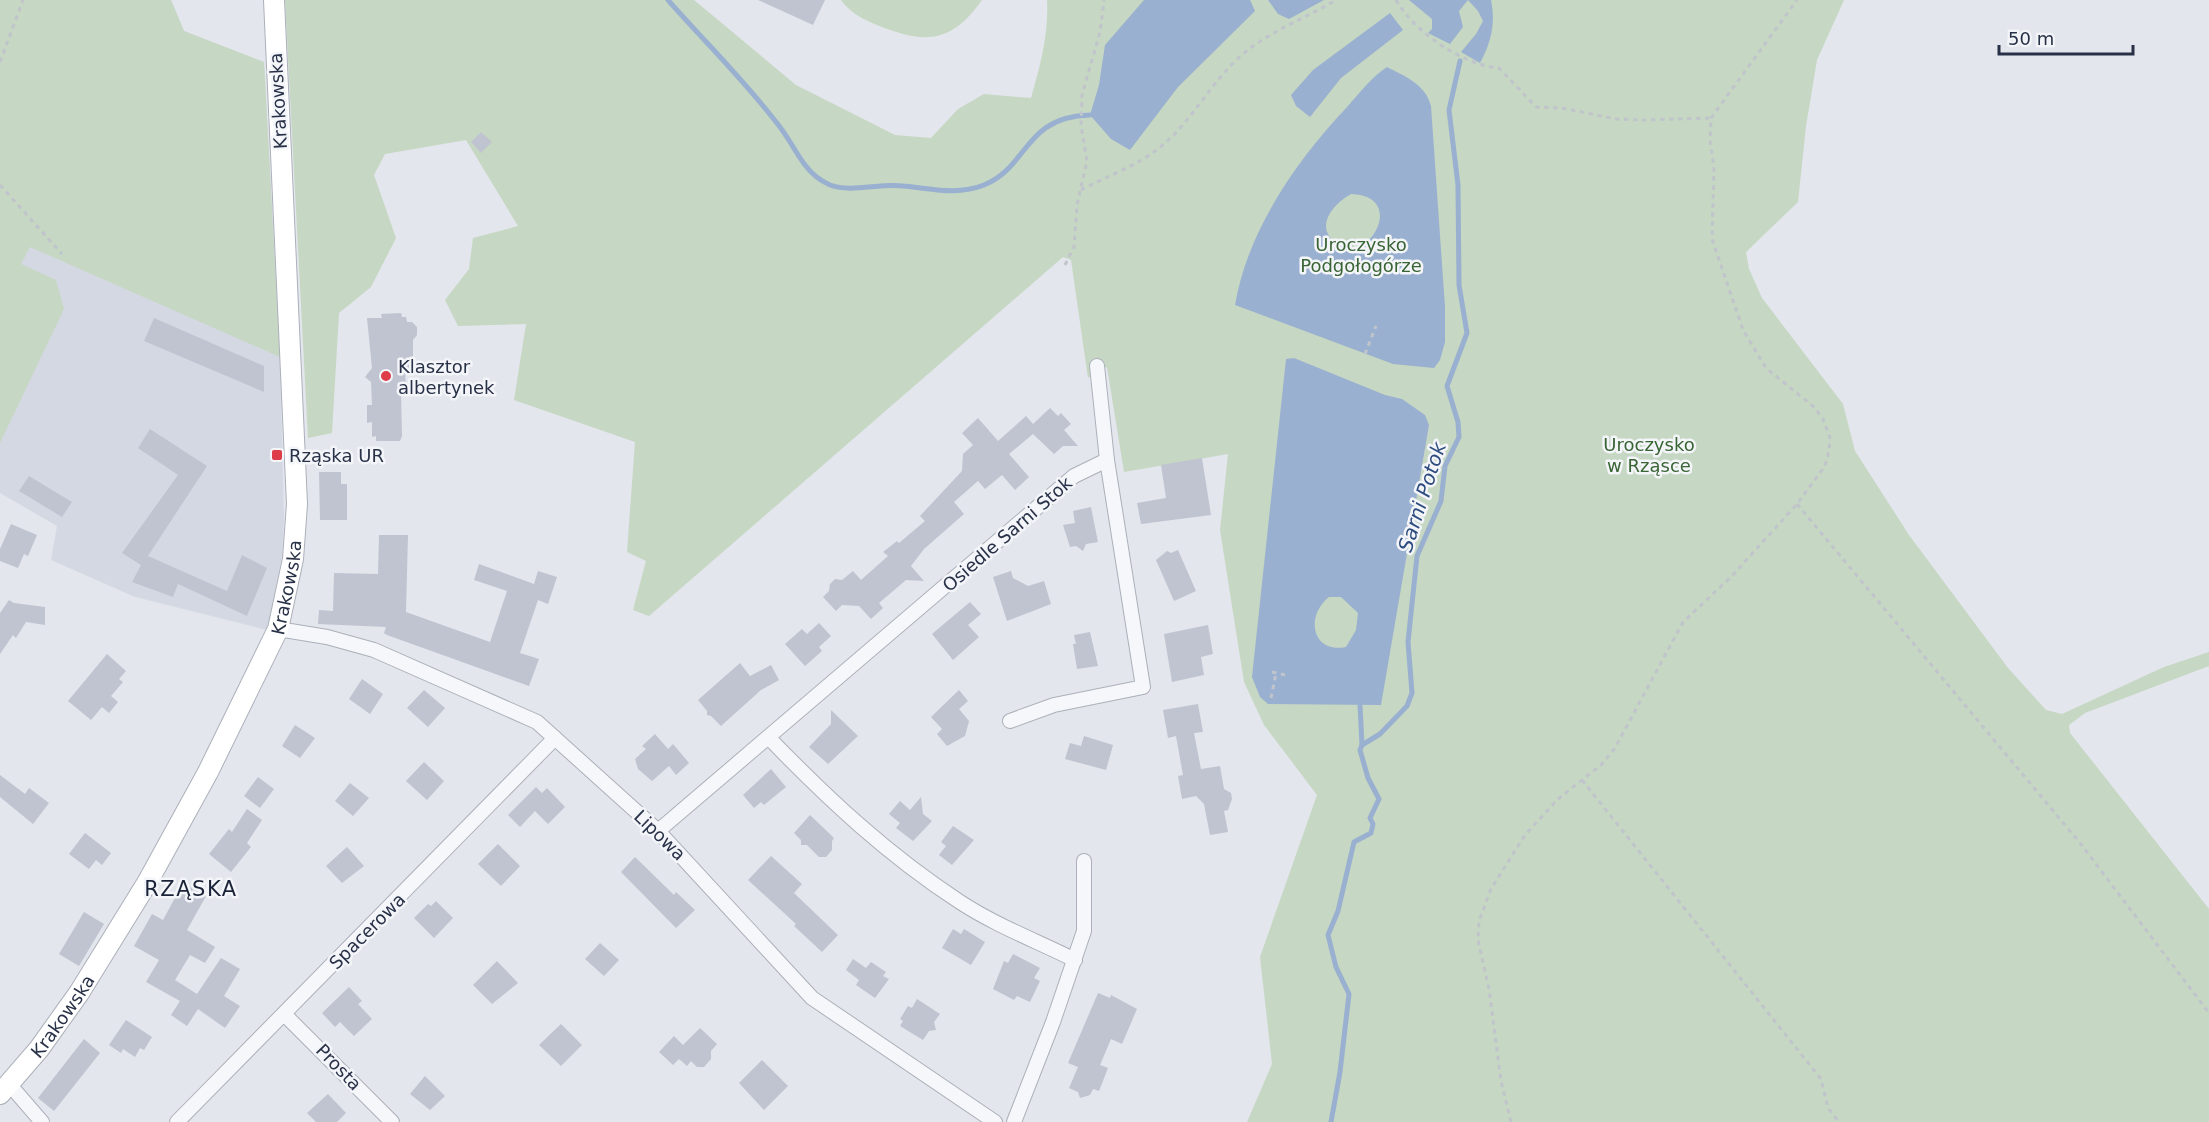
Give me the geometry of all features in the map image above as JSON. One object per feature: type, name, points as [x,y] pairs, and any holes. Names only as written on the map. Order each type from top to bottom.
[{"type":"street","name":"Krakowska","points":[[5,1090],[79,993],[147,883],[208,772],[278,630],[293,559],[297,504],[274,0]]},
{"type":"street","points":[[1010,721],[1054,705],[1143,687],[1107,459],[1097,366]]},
{"type":"street","name":"Osiedle Sarni Stok","points":[[658,831],[1074,476],[1107,459]]},
{"type":"street","name":"Lipowa","points":[[278,630],[327,637],[406,663],[537,722],[658,831],[812,998],[995,1122]]},
{"type":"street","name":"Spacerowa","points":[[177,1122],[555,738]]},
{"type":"street","points":[[769,738],[826,798],[875,841],[962,903],[1075,960]]},
{"type":"street","points":[[1014,1122],[1084,931],[1084,861]]},
{"type":"street","name":"Prosta","points":[[284,1014],[392,1122]]},
{"type":"street","points":[[5,1090],[42,1122]]},
{"type":"path","points":[[0,62],[23,0]]},
{"type":"path","points":[[1065,265],[1074,247],[1086,161],[1081,126],[1082,95],[1100,32],[1104,0]]},
{"type":"path","points":[[1081,190],[1151,155],[1194,112],[1228,67],[1240,56],[1263,39],[1336,0]]},
{"type":"path","points":[[1396,0],[1427,37],[1483,67],[1500,68],[1536,107],[1562,108],[1616,119],[1710,118]]},
{"type":"path","points":[[1511,1122],[1501,1081],[1489,989],[1478,940],[1479,921],[1491,889],[1525,836],[1558,799],[1601,765],[1615,748],[1683,622],[1731,577],[1797,504],[1826,466],[1830,438],[1823,418],[1814,407],[1766,368],[1743,330],[1712,239],[1714,167],[1710,141],[1710,118],[1797,0]]},
{"type":"path","points":[[0,185],[62,254]]},
{"type":"path","points":[[1365,354],[1376,326]]},
{"type":"path","points":[[1797,504],[2080,843],[2209,1013]]},
{"type":"path","points":[[1271,698],[1274,673],[1285,675]]},
{"type":"path","points":[[1582,780],[1821,1079],[1828,1108],[1839,1122]]},
{"type":"shaded area","points":[[0,0],[171,0],[184,31],[264,62],[280,357],[284,519],[282,556],[267,630],[135,597],[51,560],[57,526],[0,493]]},
{"type":"green space","points":[[0,0],[171,0],[184,31],[264,62],[280,357],[30,247],[21,264],[56,280],[64,309],[0,443]]},
{"type":"green space","points":[[285,0],[694,0],[796,85],[895,135],[931,138],[958,109],[984,94],[1031,98],[1045,38],[1047,0],[1844,0],[1817,60],[1806,126],[1798,202],[1746,252],[1749,269],[1762,298],[1843,404],[1855,451],[1909,535],[2008,668],[2046,710],[2062,714],[2164,667],[2209,652],[2209,666],[2085,713],[2069,725],[2070,733],[2209,909],[2209,1122],[1247,1122],[1272,1064],[1260,957],[1317,795],[1264,725],[1244,682],[1220,530],[1228,454],[1124,472],[1107,367],[1099,369],[1088,378],[1071,260],[1063,257],[649,616],[633,610],[646,561],[627,552],[635,442],[514,400],[526,324],[458,326],[445,300],[469,269],[473,238],[518,226],[466,140],[385,154],[374,175],[396,238],[371,287],[339,313],[332,433],[308,438]]},
{"type":"green space","points":[[841,0],[982,0],[961,24],[938,36],[926,37],[898,33],[870,22],[854,13]]},
{"type":"water","points":[[1144,0],[1250,0],[1255,11],[1178,87],[1130,150],[1111,139],[1090,115],[1099,85],[1105,45]]},
{"type":"water","points":[[1268,0],[1324,0],[1289,19],[1278,14]]},
{"type":"water","points":[[1409,0],[1468,0],[1459,11],[1463,27],[1450,44],[1428,33],[1432,29],[1432,19]]},
{"type":"water","points":[[1468,0],[1491,0],[1492,33],[1480,63],[1461,52],[1476,34],[1483,21]]},
{"type":"water","points":[[1390,13],[1403,30],[1341,78],[1310,117],[1296,106],[1291,95],[1313,70]]},
{"type":"water","points":[[1387,67],[1420,87],[1425,92],[1431,106],[1445,307],[1445,342],[1440,360],[1434,368],[1393,364],[1235,305],[1241,277],[1251,249],[1277,197],[1329,127],[1371,80]],"holes":[[[1351,194],[1368,198],[1377,206],[1380,216],[1377,228],[1362,246],[1351,249],[1340,246],[1327,233],[1326,226],[1331,212]]]},
{"type":"water","points":[[1294,358],[1385,395],[1402,399],[1425,415],[1429,425],[1381,705],[1268,704],[1260,697],[1252,677],[1286,359]],"holes":[[[1329,597],[1341,597],[1358,613],[1356,630],[1346,647],[1335,648],[1320,640],[1316,632],[1316,614]]]},
{"type":"building","points":[[758,0],[825,0],[813,25]]},
{"type":"building","points":[[481,132],[492,142],[481,153],[471,142]]},
{"type":"building","name":"Klasztor albertynek","points":[[401,313],[402,317],[406,317],[407,322],[412,322],[417,327],[417,335],[413,340],[413,368],[405,369],[406,392],[401,392],[402,436],[400,441],[376,441],[376,436],[372,437],[372,422],[367,423],[367,405],[372,405],[371,382],[365,377],[372,368],[367,318],[382,318],[381,314]]},
{"type":"building","points":[[154,318],[264,366],[264,392],[144,341]]},
{"type":"building","points":[[1050,408],[1058,416],[1061,413],[1071,424],[1064,430],[1078,446],[1063,446],[1054,454],[1033,434],[1009,454],[1029,477],[1015,490],[1002,475],[985,489],[978,481],[954,502],[964,514],[924,549],[911,566],[924,581],[906,580],[879,603],[883,608],[871,619],[859,606],[842,605],[836,611],[823,597],[835,579],[842,580],[853,571],[861,580],[888,556],[883,552],[897,541],[899,543],[925,521],[920,516],[962,471],[963,454],[973,445],[962,433],[978,418],[998,441],[1026,416],[1033,424]]},
{"type":"building","points":[[150,429],[207,466],[148,556],[227,591],[242,555],[267,568],[247,616],[178,584],[173,597],[132,582],[141,565],[122,553],[178,475],[138,448]]},
{"type":"building","points":[[1202,458],[1211,515],[1141,524],[1137,503],[1166,498],[1161,465]]},
{"type":"building","points":[[319,472],[341,472],[341,484],[347,484],[347,520],[320,520]]},
{"type":"building","points":[[29,476],[72,502],[62,517],[19,491]]},
{"type":"building","points":[[1091,507],[1098,542],[1086,544],[1083,551],[1076,546],[1070,547],[1063,525],[1075,523],[1073,511]]},
{"type":"building","points":[[11,524],[37,535],[28,556],[24,554],[18,568],[0,561],[0,549]]},
{"type":"building","points":[[379,535],[408,535],[406,612],[490,642],[507,591],[474,580],[479,564],[534,584],[538,571],[557,577],[548,604],[538,600],[520,653],[539,659],[529,686],[387,635],[384,633],[386,627],[318,624],[319,610],[333,611],[334,573],[378,574]]},
{"type":"building","points":[[1178,550],[1196,591],[1174,601],[1156,560],[1167,551],[1171,553]]},
{"type":"building","points":[[1011,571],[1013,578],[1028,586],[1044,581],[1051,604],[1007,621],[993,577]]},
{"type":"building","points":[[9,600],[14,603],[45,607],[45,625],[26,622],[16,638],[13,635],[0,654],[0,613]]},
{"type":"building","points":[[970,602],[981,614],[968,625],[979,637],[953,660],[932,634]]},
{"type":"building","points":[[819,623],[831,636],[819,647],[822,651],[805,666],[785,644],[802,629],[807,634]]},
{"type":"building","points":[[1208,625],[1213,654],[1201,657],[1204,675],[1172,682],[1164,634]]},
{"type":"building","points":[[1090,632],[1098,666],[1077,669],[1074,635]]},
{"type":"building","points":[[107,654],[126,671],[119,679],[123,682],[111,696],[118,702],[109,713],[102,707],[91,720],[68,701]]},
{"type":"building","points":[[740,663],[750,676],[771,665],[779,680],[761,690],[721,726],[707,715],[707,711],[698,700]]},
{"type":"building","points":[[362,679],[383,694],[370,714],[349,699]]},
{"type":"building","points":[[424,690],[445,708],[428,727],[407,708]]},
{"type":"building","points":[[959,690],[968,701],[959,709],[969,721],[965,736],[947,746],[937,734],[942,729],[931,717]]},
{"type":"building","points":[[1198,704],[1203,732],[1194,733],[1201,769],[1220,766],[1224,789],[1231,793],[1232,799],[1228,810],[1224,811],[1228,832],[1210,835],[1204,804],[1196,796],[1182,799],[1178,776],[1183,775],[1176,736],[1168,738],[1163,710]]},
{"type":"building","points":[[831,710],[858,736],[828,764],[809,747],[831,724]]},
{"type":"building","points":[[295,725],[315,738],[300,758],[282,746]]},
{"type":"building","points":[[655,734],[668,749],[673,744],[689,763],[676,775],[669,766],[652,781],[638,769],[635,759],[646,749],[642,746]]},
{"type":"building","points":[[1084,736],[1113,745],[1106,770],[1065,759],[1070,743],[1081,746]]},
{"type":"building","points":[[424,762],[444,781],[427,800],[406,781]]},
{"type":"building","points":[[771,769],[786,787],[764,805],[761,802],[754,808],[743,795]]},
{"type":"building","points":[[0,775],[25,794],[29,788],[49,803],[33,824],[0,797]]},
{"type":"building","points":[[258,777],[274,789],[260,808],[244,796]]},
{"type":"building","points":[[350,783],[369,798],[353,816],[335,801]]},
{"type":"building","points":[[536,787],[542,793],[547,788],[565,807],[548,824],[535,811],[520,827],[508,815]]},
{"type":"building","points":[[921,797],[923,814],[932,821],[913,841],[896,828],[900,823],[889,814],[900,801],[910,810]]},
{"type":"building","points":[[247,809],[262,820],[247,843],[251,847],[231,872],[209,854],[229,829],[232,832]]},
{"type":"building","points":[[810,815],[834,838],[832,850],[826,857],[819,857],[807,845],[801,845],[801,840],[794,833]]},
{"type":"building","points":[[953,826],[974,840],[952,865],[939,855],[946,846],[941,842]]},
{"type":"building","points":[[85,833],[111,853],[102,865],[96,860],[89,869],[69,854]]},
{"type":"building","points":[[498,844],[520,866],[501,886],[478,864]]},
{"type":"building","points":[[347,847],[364,866],[342,883],[326,866]]},
{"type":"building","points":[[771,856],[802,884],[794,893],[838,935],[822,952],[794,926],[796,924],[748,880]]},
{"type":"building","points":[[635,857],[674,895],[676,892],[695,910],[676,928],[621,872]]},
{"type":"building","points":[[183,883],[206,896],[187,930],[215,947],[205,963],[190,955],[175,980],[197,994],[221,958],[240,969],[224,996],[240,1006],[225,1028],[198,1009],[187,1026],[171,1015],[180,1001],[146,982],[159,960],[134,946],[152,914],[163,920]]},
{"type":"building","points":[[436,901],[453,918],[434,938],[414,918],[428,904],[431,906]]},
{"type":"building","points":[[84,912],[104,924],[79,966],[59,954]]},
{"type":"building","points":[[953,929],[961,934],[964,929],[985,942],[971,965],[942,948]]},
{"type":"building","points":[[600,943],[619,960],[604,976],[585,959]]},
{"type":"building","points":[[1013,954],[1040,968],[1034,978],[1040,981],[1030,1002],[1017,996],[1014,1000],[993,989],[1004,961],[1008,963]]},
{"type":"building","points":[[853,959],[866,968],[871,962],[886,972],[883,976],[889,979],[875,998],[856,985],[859,980],[846,970]]},
{"type":"building","points":[[497,961],[518,983],[492,1004],[473,985]]},
{"type":"building","points":[[349,987],[362,1001],[358,1004],[372,1019],[354,1036],[340,1022],[335,1027],[322,1013]]},
{"type":"building","points":[[1098,993],[1110,998],[1111,995],[1137,1009],[1122,1044],[1111,1039],[1100,1065],[1108,1068],[1099,1091],[1093,1089],[1090,1095],[1080,1098],[1078,1092],[1069,1088],[1078,1067],[1068,1063]]},
{"type":"building","points":[[917,999],[940,1014],[934,1022],[936,1030],[929,1031],[923,1040],[900,1026],[903,1021],[900,1019],[908,1006],[912,1008]]},
{"type":"building","points":[[126,1020],[152,1037],[144,1050],[140,1048],[135,1057],[123,1049],[121,1053],[109,1045]]},
{"type":"building","points":[[561,1024],[582,1045],[561,1066],[539,1045]]},
{"type":"building","points":[[700,1028],[717,1044],[711,1051],[711,1059],[704,1067],[697,1067],[691,1061],[687,1066],[679,1059],[673,1065],[659,1052],[674,1036],[683,1045]]},
{"type":"building","points":[[84,1039],[100,1053],[54,1111],[38,1098]]},
{"type":"building","points":[[762,1060],[788,1086],[764,1110],[739,1083]]},
{"type":"building","points":[[425,1076],[445,1096],[430,1110],[410,1094]]},
{"type":"building","points":[[328,1094],[346,1113],[337,1122],[316,1122],[307,1113]]},
{"type":"waterway","points":[[668,0],[767,110],[807,168],[830,185],[847,188],[894,185],[953,191],[974,188],[999,177],[1039,133],[1052,124],[1068,118],[1090,115]]},
{"type":"waterway","name":"Sarni Potok","points":[[1331,1122],[1340,1072],[1349,994],[1336,967],[1328,935],[1338,911],[1354,842],[1371,833],[1373,824],[1370,818],[1379,799],[1368,778],[1360,750],[1362,745],[1380,734],[1407,706],[1412,693],[1408,642],[1417,556],[1441,501],[1445,466],[1459,437],[1458,422],[1447,386],[1467,333],[1459,285],[1458,185],[1449,110],[1460,61]]},
{"type":"waterway","points":[[1360,705],[1362,745]]},
{"type":"place","name":"Klasztor albertynek","points":[[386,376]]},
{"type":"place","name":"Rząska UR","points":[[277,455]]},
{"type":"district","name":"RZĄSKA","points":[[191,889]]},
{"type":"park label","name":"Uroczysko Podgołogórze","points":[[1361,254]]},
{"type":"park label","name":"Uroczysko w Rząsce","points":[[1649,454]]}]
